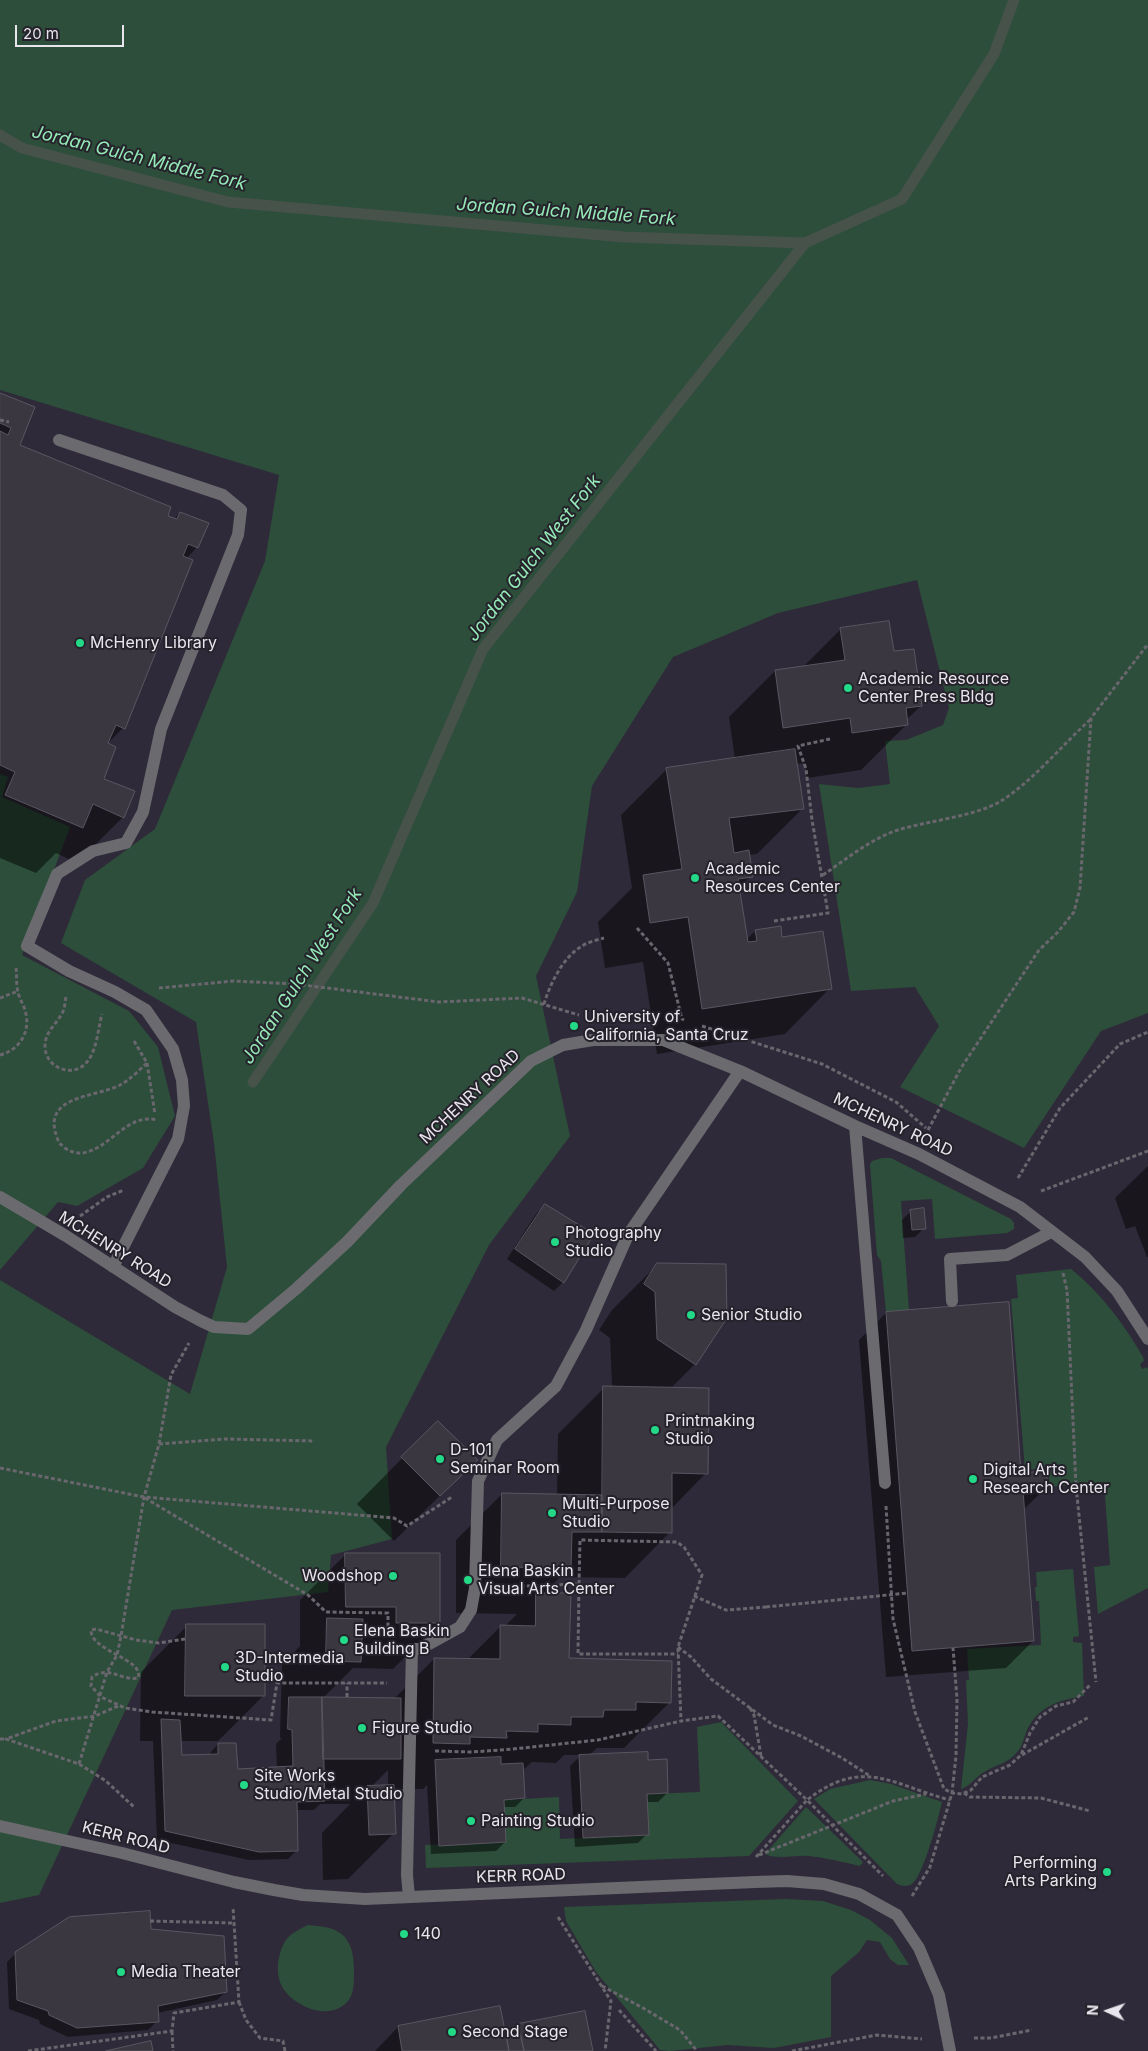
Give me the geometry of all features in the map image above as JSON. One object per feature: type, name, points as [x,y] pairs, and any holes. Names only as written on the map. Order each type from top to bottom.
[{"type":"lane","points":[[58,440],[223,495],[241,510],[238,536],[161,729],[143,812],[126,842],[93,852],[57,874],[27,946],[69,971],[115,992],[146,1010],[173,1049],[182,1080],[184,1106],[178,1139],[113,1267]]},
{"type":"lane","name":"MCHENRY ROAD","points":[[0,1197],[66,1236],[175,1307],[201,1321],[214,1327],[248,1329],[296,1289],[347,1242],[401,1185],[530,1062],[563,1045],[593,1040],[663,1040],[740,1070],[855,1126],[919,1154],[1020,1207],[1085,1257],[1117,1291],[1148,1339]]},
{"type":"lane","points":[[409,1897],[409,1750],[412,1650],[420,1649],[460,1627],[471,1610],[475,1588],[478,1481],[497,1440],[556,1386],[586,1330],[628,1235],[740,1070]]},
{"type":"lane","points":[[855,1126],[884,1483]]},
{"type":"lane","points":[[952,1301],[950,1259],[1007,1255],[1051,1232]]},
{"type":"lane","name":"KERR ROAD","points":[[0,1826],[122,1853],[234,1882],[303,1895],[365,1899],[787,1882],[824,1884],[859,1894],[897,1915],[919,1948],[939,1995],[950,2051]]},
{"type":"path","points":[[0,420],[8,422]]},
{"type":"path","points":[[822,875],[864,847],[896,830],[979,810],[1000,802],[1027,781],[1091,718],[1148,644]]},
{"type":"path","points":[[701,1025],[822,1064],[896,1102],[928,1130],[961,1068],[1039,950],[1058,932],[1074,912],[1080,888],[1091,718]]},
{"type":"path","points":[[774,921],[828,913],[812,820],[806,769],[798,746],[830,740]]},
{"type":"path","points":[[637,928],[668,963],[682,1019],[692,1022]]},
{"type":"path","points":[[544,1004],[556,977],[569,956],[582,946],[604,938]]},
{"type":"path","points":[[0,1054],[12,1051],[21,1042],[27,1028],[26,1013],[18,991],[16,963]]},
{"type":"path","points":[[69,971],[64,1010],[47,1033],[45,1046],[47,1056],[55,1067],[77,1070],[86,1062],[92,1052],[103,1012],[107,1008]]},
{"type":"path","points":[[152,989],[234,981],[295,984],[438,1002],[522,998],[580,1015]]},
{"type":"path","points":[[0,998],[18,991]]},
{"type":"path","points":[[1000,1196],[1021,1176],[1060,1108],[1120,1044],[1148,1032]]},
{"type":"path","points":[[132,1038],[147,1063],[156,1120],[161,1126]]},
{"type":"path","points":[[147,1063],[121,1085],[72,1100],[62,1105],[55,1117],[54,1130],[59,1143],[65,1148],[71,1152],[84,1153],[100,1147],[133,1123],[145,1118],[156,1120]]},
{"type":"path","points":[[1038,1195],[1043,1189],[1148,1151]]},
{"type":"path","points":[[70,1217],[80,1217],[107,1197],[126,1189]]},
{"type":"path","points":[[1051,1232],[1067,1290],[1076,1486],[1096,1682]]},
{"type":"path","points":[[79,1764],[101,1697],[107,1672],[117,1655],[144,1497],[158,1444],[171,1375],[201,1321]]},
{"type":"path","points":[[158,1444],[225,1439],[315,1441]]},
{"type":"path","points":[[0,1468],[144,1497],[394,1518],[407,1526],[478,1481]]},
{"type":"path","points":[[884,1483],[893,1619],[915,1712],[944,1789],[952,1793],[964,1793],[971,1790],[982,1776],[1010,1765],[1021,1755],[1089,1718]]},
{"type":"path","points":[[144,1497],[308,1595],[326,1612],[388,1613],[388,1632],[412,1650]]},
{"type":"path","points":[[678,1654],[578,1654],[580,1540],[677,1542],[684,1547],[702,1575],[678,1647],[681,1721]]},
{"type":"path","points":[[475,1588],[579,1584]]},
{"type":"path","points":[[694,1596],[726,1610],[908,1593]]},
{"type":"path","points":[[185,1638],[159,1643],[136,1640],[96,1628],[91,1630],[95,1640],[139,1670],[138,1678],[134,1679],[107,1672],[99,1672],[92,1677],[91,1686],[101,1697],[118,1706],[152,1712],[271,1720],[277,1683],[410,1683]]},
{"type":"path","points":[[678,1647],[691,1657],[711,1679],[773,1725],[801,1736],[871,1776],[890,1780],[927,1794],[950,1800]]},
{"type":"path","points":[[909,1900],[930,1867],[952,1793],[956,1756],[957,1699],[953,1648]]},
{"type":"path","points":[[347,1683],[347,1697]]},
{"type":"path","points":[[1021,1755],[1030,1733],[1040,1717],[1056,1706],[1073,1702],[1090,1686]]},
{"type":"path","points":[[748,1705],[754,1716],[761,1756]]},
{"type":"path","points":[[6,1739],[56,1721],[95,1716],[118,1706]]},
{"type":"path","points":[[409,1750],[472,1752],[532,1748],[598,1740],[681,1721],[718,1716],[807,1800],[884,1878]]},
{"type":"path","points":[[0,1739],[6,1739],[79,1764],[106,1781],[134,1807]]},
{"type":"path","points":[[871,1776],[840,1781],[822,1789],[807,1800],[756,1858],[893,1802],[927,1794]]},
{"type":"path","points":[[964,1793],[970,1797],[1041,1798],[1090,1811]]},
{"type":"path","points":[[234,1882],[233,1923],[239,2002],[246,2020],[260,2038],[283,2041],[285,2051]]},
{"type":"path","points":[[555,1912],[611,2001],[605,2051]]},
{"type":"path","points":[[150,1921],[233,1923]]},
{"type":"path","points":[[601,1986],[680,2030],[697,2051]]},
{"type":"path","points":[[173,2051],[172,2031],[174,2013],[239,2002]]},
{"type":"path","points":[[619,2010],[656,2051]]},
{"type":"path","points":[[972,2038],[990,2038],[1032,2030]]},
{"type":"path","points":[[28,2051],[172,2031]]},
{"type":"path","points":[[792,2051],[878,2035],[923,2039]]},
{"type":"shaded area","name":"University of California, Santa Cruz","points":[[0,0],[1148,0],[1148,2051],[0,2051]]},
{"type":"green space","points":[[0,0],[1148,0],[1148,1013],[1101,1031],[1024,1148],[900,1087],[939,1026],[915,987],[851,991],[819,784],[858,788],[890,784],[885,741],[906,740],[943,725],[949,708],[917,580],[778,613],[673,657],[592,786],[577,892],[536,976],[570,1136],[489,1245],[386,1447],[392,1539],[331,1555],[328,1592],[172,1610],[39,1895],[0,1903],[0,1280],[190,1394],[227,1267],[214,1143],[196,1022],[61,943],[85,880],[155,829],[265,561],[279,475],[0,390]]},
{"type":"green space","points":[[0,774],[8,777],[2,797],[70,827],[22,955],[129,1011],[158,1047],[175,1116],[143,1168],[77,1206],[58,1202],[0,1270]]},
{"type":"green space","points":[[891,1158],[1011,1219],[1014,1223],[1014,1229],[1007,1233],[935,1239],[932,1199],[901,1201],[909,1310],[886,1312],[881,1261],[877,1255],[870,1165],[872,1161]]},
{"type":"green space","points":[[1071,1269],[1092,1288],[1111,1310],[1143,1357],[1144,1361],[1140,1364],[1142,1369],[1147,1367],[1148,1369],[1148,1588],[1098,1614],[1094,1567],[1110,1565],[1104,1482],[1050,1487],[1048,1468],[1025,1470],[1011,1299],[1018,1298],[1016,1275]]},
{"type":"green space","points":[[1073,1569],[1079,1636],[1073,1637],[1073,1642],[1082,1643],[1084,1696],[1058,1702],[1037,1715],[1027,1730],[1021,1746],[1015,1755],[982,1773],[968,1786],[961,1789],[968,1724],[966,1680],[969,1680],[967,1649],[1041,1645],[1039,1601],[1036,1601],[1035,1587],[1037,1587],[1036,1572]]},
{"type":"green space","points":[[721,1722],[798,1801],[749,1856],[426,1868],[425,1845],[506,1842],[504,1800],[559,1797],[560,1839],[648,1835],[647,1794],[700,1792],[697,1727]]},
{"type":"green space","points":[[870,1780],[891,1784],[942,1802],[926,1859],[916,1879],[910,1885],[897,1884],[814,1799],[830,1789]]},
{"type":"green space","points":[[806,1807],[863,1862],[860,1866],[809,1856],[781,1857],[765,1854]]},
{"type":"green space","points":[[786,1899],[823,1901],[851,1910],[870,1920],[892,1938],[909,1965],[898,1965],[890,1959],[880,1942],[867,1940],[859,1952],[831,1976],[831,2037],[774,2048],[728,2045],[670,2051],[660,2050],[596,1972],[566,1921],[564,1907]]},
{"type":"green space","points":[[308,1925],[327,1927],[340,1933],[347,1940],[351,1949],[354,1967],[352,1993],[346,2003],[330,2011],[318,2011],[294,2000],[287,1994],[279,1979],[278,1966],[283,1945],[290,1935]]},
{"type":"building","name":"McHenry Library","points":[[0,393],[35,407],[20,445],[171,507],[168,516],[177,519],[180,512],[209,523],[198,548],[188,544],[183,556],[193,560],[125,729],[116,725],[108,743],[116,747],[104,779],[135,791],[124,818],[93,804],[83,828],[5,795],[15,772],[0,765],[0,431],[8,435],[11,428],[0,423]]},
{"type":"building","name":"Academic Resource Center Press Bldg","points":[[889,621],[894,651],[914,649],[922,706],[906,708],[908,725],[852,733],[850,718],[783,728],[775,670],[845,660],[840,628]]},
{"type":"building","name":"Academic Resources Center","points":[[795,749],[804,809],[729,818],[734,853],[749,850],[753,877],[738,879],[748,942],[757,941],[755,930],[781,926],[782,937],[823,931],[832,989],[702,1009],[688,917],[650,923],[643,875],[682,869],[666,768]]},
{"type":"building","name":"Photography Studio","points":[[545,1204],[594,1234],[564,1283],[515,1249]]},
{"type":"building","points":[[924,1208],[926,1229],[912,1230],[910,1210]]},
{"type":"building","name":"Senior Studio","points":[[657,1263],[726,1264],[727,1318],[696,1365],[657,1339],[655,1292],[644,1284]]},
{"type":"building","name":"Digital Arts Research Center","points":[[1009,1302],[1021,1473],[1046,1471],[1048,1487],[1023,1490],[1034,1641],[912,1651],[886,1312]]},
{"type":"building","name":"Printmaking Studio","points":[[603,1386],[709,1388],[708,1474],[672,1473],[672,1533],[602,1532]]},
{"type":"building","name":"D-101 Seminar Room","points":[[438,1421],[478,1460],[440,1496],[401,1457]]},
{"type":"building","name":"Multi-Purpose Studio","points":[[502,1493],[602,1495],[602,1532],[572,1532],[571,1568],[501,1567]]},
{"type":"building","name":"Woodshop","points":[[345,1553],[440,1553],[440,1623],[396,1623],[396,1607],[346,1607]]},
{"type":"building","points":[[536,1593],[571,1593],[569,1658],[672,1661],[671,1703],[636,1702],[636,1710],[604,1710],[603,1717],[571,1717],[571,1725],[538,1724],[538,1732],[506,1731],[507,1738],[470,1737],[470,1744],[433,1743],[434,1658],[500,1659],[500,1625],[535,1626]]},
{"type":"building","name":"Elena Baskin Building B","points":[[327,1618],[363,1619],[361,1662],[326,1661]]},
{"type":"building","name":"3D-Intermedia Studio","points":[[186,1624],[265,1624],[265,1696],[185,1696]]},
{"type":"building","name":"Site Works Studio/Metal Studio","points":[[289,1697],[322,1697],[325,1801],[297,1802],[298,1851],[259,1852],[165,1831],[161,1719],[180,1720],[182,1755],[218,1754],[218,1743],[236,1743],[238,1769],[293,1766],[292,1730],[288,1729]]},
{"type":"building","name":"Figure Studio","points":[[322,1697],[401,1698],[401,1759],[323,1759]]},
{"type":"building","name":"Painting Studio","points":[[648,1752],[648,1760],[667,1759],[668,1793],[647,1794],[649,1835],[583,1838],[579,1755]]},
{"type":"building","name":"Painting Studio","points":[[501,1757],[501,1764],[523,1763],[525,1798],[504,1800],[506,1842],[439,1846],[435,1760]]},
{"type":"building","points":[[394,1785],[396,1834],[369,1835],[367,1786]]},
{"type":"building","name":"Media Theater","points":[[150,1911],[151,1929],[224,1936],[227,1992],[158,2006],[159,2022],[77,2028],[49,2015],[48,2011],[17,2000],[15,1952],[69,1917]]},
{"type":"building","name":"Second Stage","points":[[500,2006],[509,2051],[402,2051],[398,2026]]},
{"type":"building","points":[[585,2011],[593,2051],[524,2051],[518,2024]]},
{"type":"building","points":[[521,2036],[524,2051],[509,2051],[507,2039]]},
{"type":"building","points":[[151,2041],[153,2051],[106,2051]]},
{"type":"waterway","name":"Jordan Gulch Middle Fork","points":[[0,135],[22,148],[228,202],[624,237],[805,243],[902,199],[994,54],[1014,0]]},
{"type":"waterway","name":"Jordan Gulch West Fork","points":[[253,1082],[373,903],[483,649],[805,243]]},
{"type":"place","name":"McHenry Library","points":[[80,643]]},
{"type":"place","name":"Academic Resource Center Press Bldg","points":[[848,688]]},
{"type":"place","name":"Academic Resources Center","points":[[695,878]]},
{"type":"place","name":"University of California, Santa Cruz","points":[[574,1026]]},
{"type":"place","name":"Photography Studio","points":[[555,1242]]},
{"type":"place","name":"Senior Studio","points":[[691,1315]]},
{"type":"place","name":"Printmaking Studio","points":[[655,1430]]},
{"type":"place","name":"D-101 Seminar Room","points":[[440,1459]]},
{"type":"place","name":"Digital Arts Research Center","points":[[973,1479]]},
{"type":"place","name":"Multi-Purpose Studio","points":[[552,1513]]},
{"type":"place","name":"Woodshop","points":[[393,1576]]},
{"type":"place","name":"Elena Baskin Visual Arts Center","points":[[468,1580]]},
{"type":"place","name":"Elena Baskin Building B","points":[[344,1640]]},
{"type":"place","name":"3D-Intermedia Studio","points":[[225,1667]]},
{"type":"place","name":"Figure Studio","points":[[362,1728]]},
{"type":"place","name":"Site Works Studio/Metal Studio","points":[[244,1785]]},
{"type":"place","name":"Painting Studio","points":[[471,1821]]},
{"type":"place","name":"Performing Arts Parking","points":[[1107,1872]]},
{"type":"place","name":"140","points":[[404,1934]]},
{"type":"place","name":"Media Theater","points":[[121,1972]]},
{"type":"place","name":"Second Stage","points":[[452,2032]]}]
